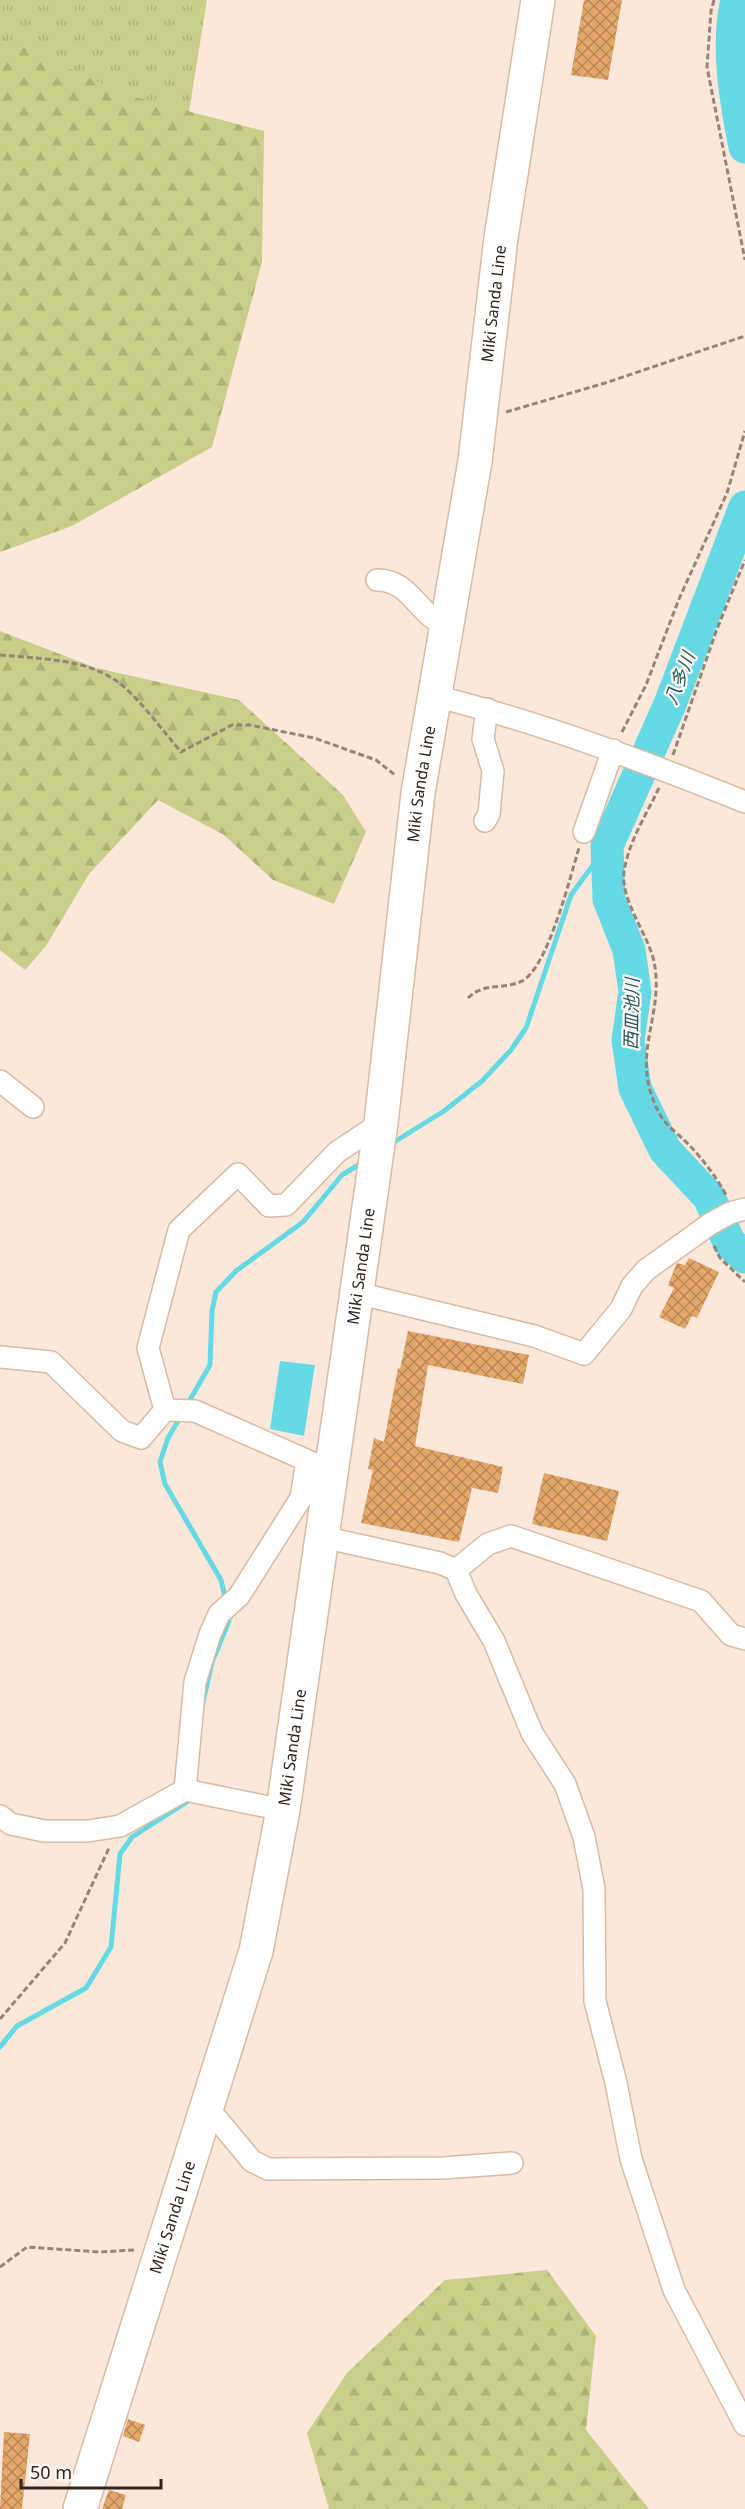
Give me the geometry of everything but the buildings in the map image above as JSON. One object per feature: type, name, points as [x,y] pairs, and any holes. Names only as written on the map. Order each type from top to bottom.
[{"type":"main road","name":"Miki Sanda Line","points":[[80,2509],[256,1951],[283,1810],[322,1537],[320,1467],[357,1293],[378,1140],[418,793],[475,461],[501,238],[538,0]]},
{"type":"street","points":[[377,580],[391,580],[402,586],[432,620],[447,626]]},
{"type":"street","points":[[435,696],[488,709],[618,752],[745,802]]},
{"type":"street","points":[[485,821],[489,813],[493,771],[483,739],[488,709]]},
{"type":"street","points":[[584,832],[618,752]]},
{"type":"street","points":[[0,1081],[33,1107]]},
{"type":"street","points":[[165,1410],[148,1348],[179,1230],[238,1174],[269,1206],[286,1205],[337,1152],[378,1140]]},
{"type":"street","points":[[357,1293],[534,1336],[584,1354],[621,1309],[632,1286],[646,1270],[708,1226],[737,1211]]},
{"type":"street","points":[[0,1357],[51,1362],[122,1431],[141,1438],[165,1410]]},
{"type":"street","points":[[165,1410],[195,1411],[320,1467],[239,1596],[219,1614],[210,1634],[195,1682],[185,1790]]},
{"type":"street","points":[[456,1570],[488,1544],[511,1536],[701,1601],[731,1635],[745,1639]]},
{"type":"street","points":[[322,1537],[440,1563],[456,1570],[466,1594],[494,1641],[532,1733],[565,1784],[584,1837],[594,1889],[595,2001],[616,2083],[631,2159],[674,2290],[745,2425]]},
{"type":"street","points":[[0,1816],[11,1824],[44,1831],[88,1831],[120,1826],[185,1790],[283,1810]]},
{"type":"street","points":[[207,2107],[252,2162],[268,2169],[443,2168],[512,2163]]},
{"type":"path","points":[[714,0],[711,11],[707,67],[745,260]]},
{"type":"path","points":[[480,414],[505,412],[605,383],[745,336]]},
{"type":"path","points":[[618,752],[678,599],[727,493],[745,431]]},
{"type":"path","points":[[737,1211],[693,1149],[663,1118],[646,1074],[647,1038],[655,998],[655,966],[646,935],[630,903],[624,874],[634,839],[664,769],[745,560]]},
{"type":"path","points":[[0,655],[81,664],[113,678],[145,709],[181,752],[232,725],[250,725],[314,738],[376,760],[418,793]]},
{"type":"path","points":[[468,998],[484,987],[520,982],[530,976],[546,951],[584,832]]},
{"type":"path","points":[[708,1226],[720,1258],[745,1282]]},
{"type":"path","points":[[0,2019],[65,1943],[120,1826]]},
{"type":"path","points":[[0,2266],[27,2247],[100,2252],[163,2249]]},
{"type":"green space","points":[[0,0],[207,0],[181,161],[0,460]]},
{"type":"green space","points":[[0,37],[127,95],[264,131],[262,262],[212,447],[72,526],[0,552]]},
{"type":"green space","points":[[0,631],[96,668],[239,700],[343,795],[366,832],[334,904],[273,880],[224,835],[158,800],[89,874],[46,946],[25,970],[0,950]]},
{"type":"green space","points":[[547,2270],[596,2336],[586,2430],[649,2509],[329,2509],[307,2433],[347,2373],[445,2280]]},
{"type":"water","points":[[280,1361],[315,1365],[304,1436],[270,1429]]},
{"type":"waterway","name":"八多川","points":[[737,0],[732,36],[733,74],[745,147]]},
{"type":"waterway","name":"西皿池川","points":[[745,507],[670,704],[607,846],[609,899],[629,950],[635,992],[628,1040],[635,1088],[665,1150],[709,1197],[729,1242],[745,1257]]},
{"type":"waterway","points":[[391,1144],[444,1111],[482,1081],[511,1050],[526,1028],[571,895],[607,846]]},
{"type":"waterway","points":[[187,1405],[210,1365],[212,1311],[216,1292],[236,1271],[303,1222],[342,1175],[363,1162]]},
{"type":"waterway","points":[[181,1416],[168,1438],[160,1462],[165,1484],[221,1580],[226,1601]]},
{"type":"waterway","points":[[202,1707],[212,1662],[229,1621],[228,1613]]},
{"type":"waterway","points":[[0,2047],[17,2026],[86,1988],[111,1947],[120,1854],[132,1837],[190,1800],[191,1797]]}]
